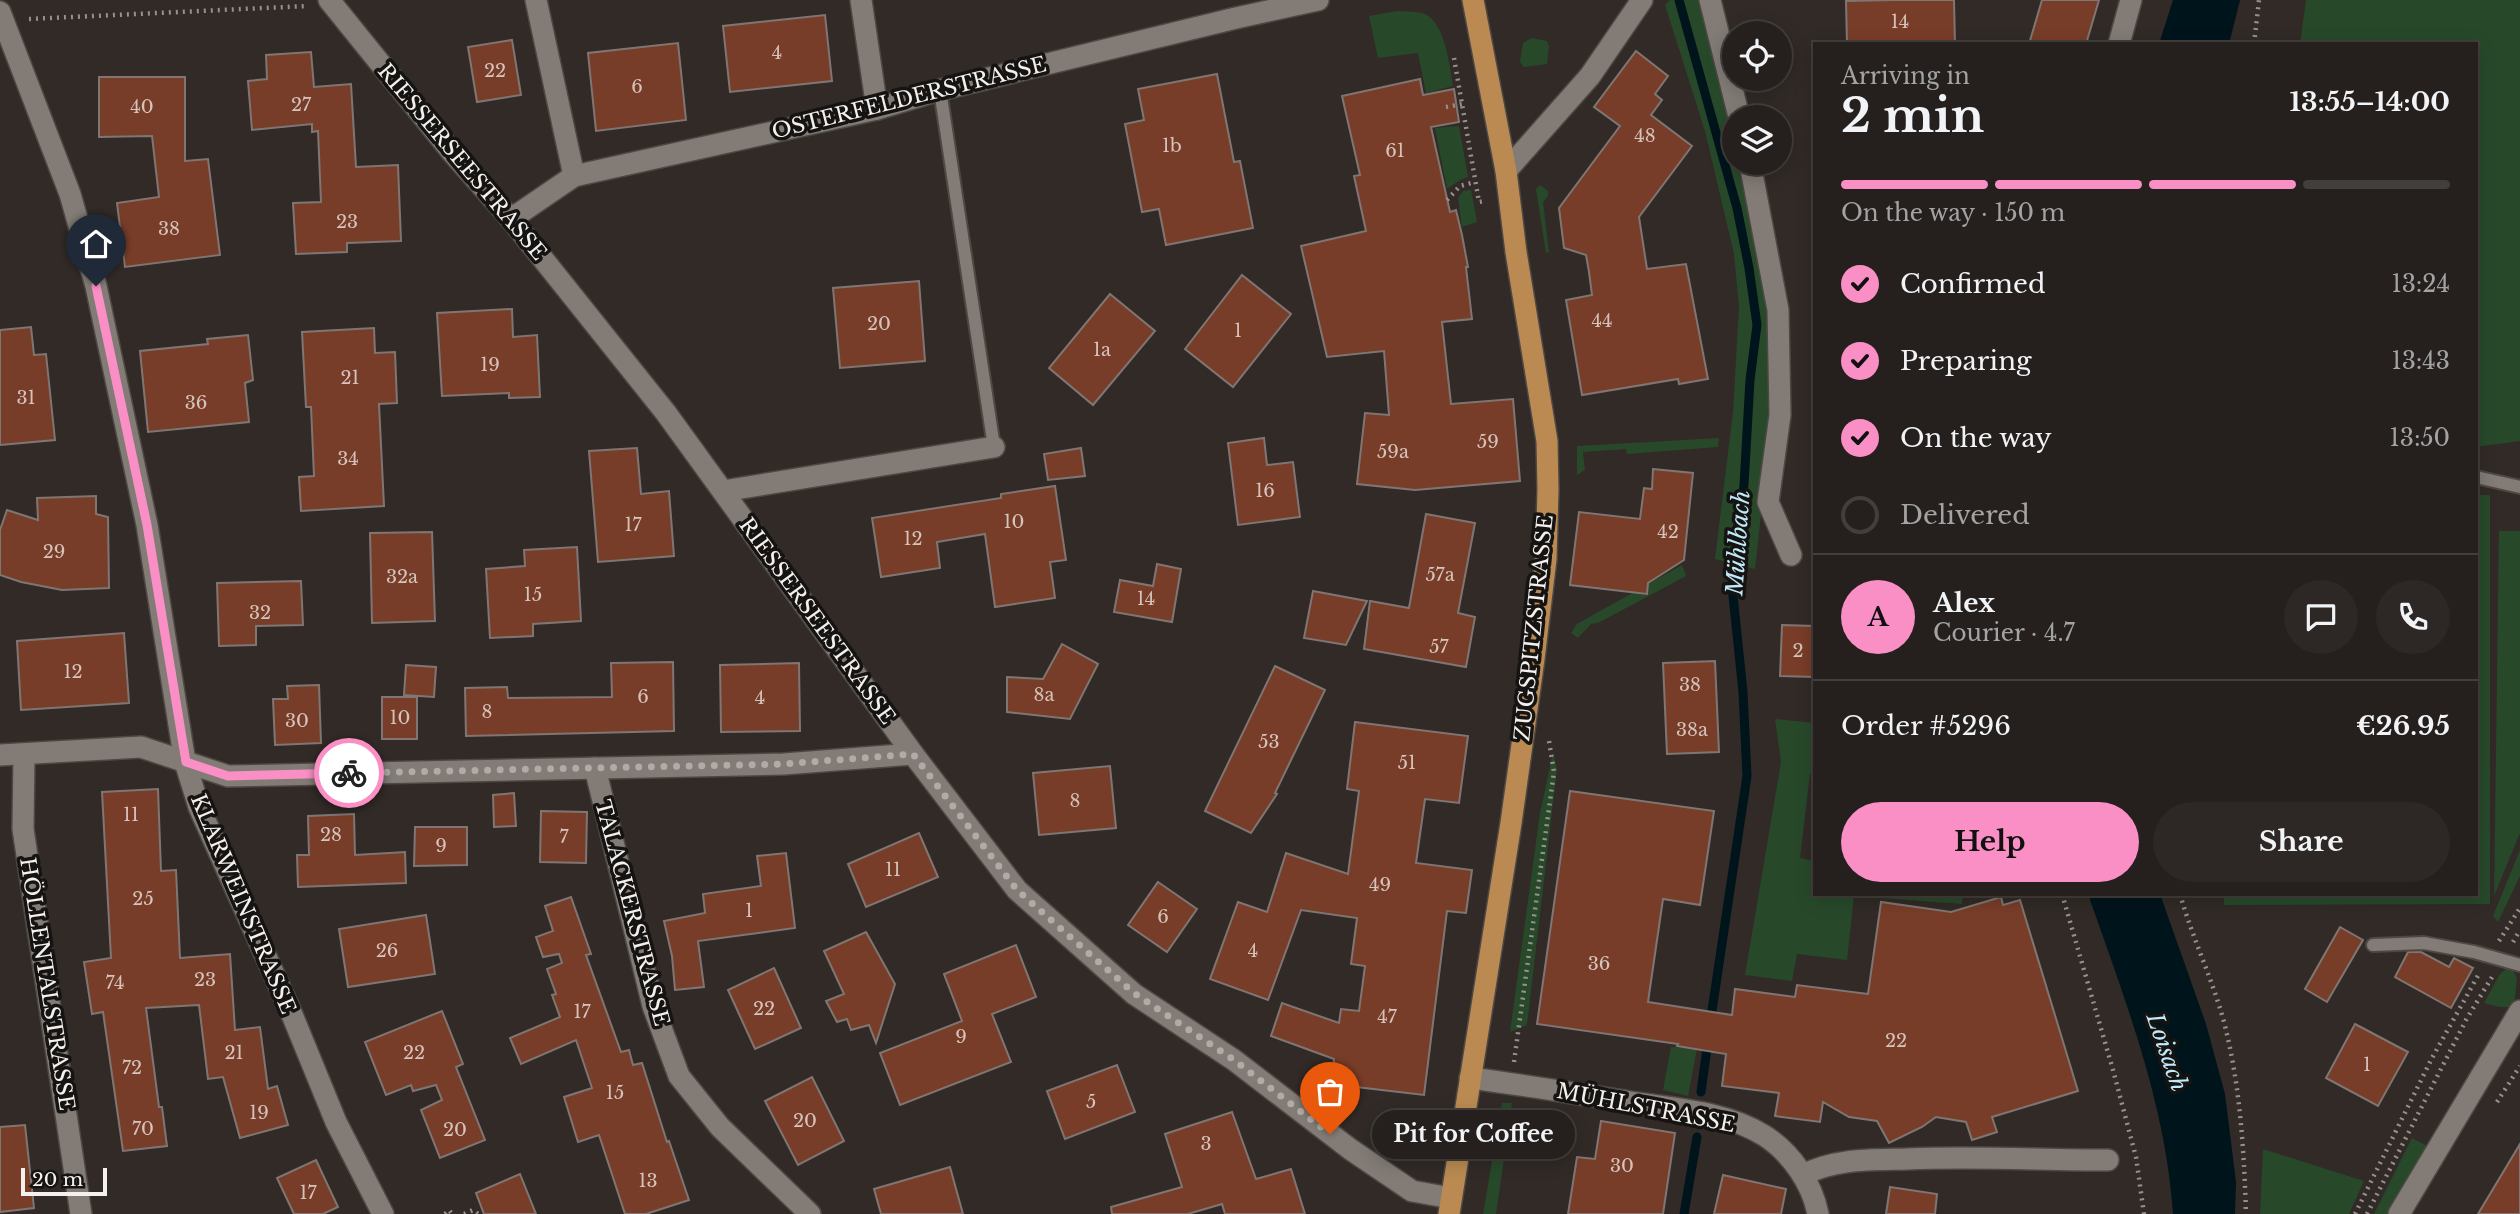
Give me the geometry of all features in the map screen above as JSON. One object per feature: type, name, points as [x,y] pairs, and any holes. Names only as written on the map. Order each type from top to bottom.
[{"type":"main road","name":"ZUGSPITZSTRASSE","points":[[1450,1206],[1511,823],[1546,559],[1547,441],[1516,252],[1506,171],[1473,0]]},
{"type":"street","points":[[536,0],[574,176]]},
{"type":"street","points":[[861,0],[877,110]]},
{"type":"street","name":"OSTERFELDERSTRASSE","points":[[511,219],[574,176],[877,110],[940,90],[1318,0]]},
{"type":"street","points":[[1506,171],[1590,76],[1642,0]]},
{"type":"street","points":[[1710,0],[1736,105]]},
{"type":"street","points":[[2120,42],[2131,0]]},
{"type":"street","name":"RIESSERSEESTRASSE","points":[[331,3],[511,219],[666,414],[913,754],[1017,890],[1134,993],[1234,1060],[1350,1149],[1412,1191],[1450,1206]]},
{"type":"street","name":"KLARWEINSTRASSE","points":[[2,16],[71,194],[96,286],[147,525],[186,762],[199,807],[293,1017],[336,1122],[383,1214]]},
{"type":"street","points":[[1752,175],[1778,310],[1780,415],[1768,502],[1791,555]]},
{"type":"street","name":"RIESSERSEESTRASSE","points":[[723,491],[994,447]]},
{"type":"street","points":[[0,755],[141,747],[228,776],[784,764],[913,754]]},
{"type":"street","name":"HÖLLENTALSTRASSE","points":[[24,754],[23,829],[81,1214]]},
{"type":"street","name":"TALACKERSTRASSE","points":[[595,768],[653,1006],[680,1076],[720,1127],[810,1214]]},
{"type":"street","points":[[2399,1214],[2520,1011]]},
{"type":"street","name":"MÜHLSTRASSE","points":[[1470,1078],[1688,1111],[1740,1123],[1765,1137],[1787,1155],[1803,1175],[1818,1214]]},
{"type":"street","points":[[1803,1175],[1820,1166],[1842,1161],[1958,1157],[2108,1160]]},
{"type":"lane","points":[[940,90],[994,447]]},
{"type":"lane","points":[[2478,478],[2520,486]]},
{"type":"lane","points":[[2373,945],[2424,943],[2520,965]]},
{"type":"path","points":[[2254,42],[2259,0]]},
{"type":"path","points":[[2,16],[331,3]]},
{"type":"path","points":[[1446,107],[1462,104]]},
{"type":"path","points":[[1447,200],[1460,186],[1475,182]]},
{"type":"path","points":[[1511,1084],[1554,772]]},
{"type":"path","points":[[2063,896],[2133,1145],[2144,1214]]},
{"type":"path","points":[[2181,896],[2224,1021],[2239,1094],[2246,1214]]},
{"type":"path","points":[[2355,1214],[2432,1058],[2520,908]]},
{"type":"path","points":[[2367,1214],[2466,1020],[2520,930]]},
{"type":"path","points":[[445,1214],[449,1210],[452,1214]]},
{"type":"path","points":[[464,1214],[472,1210],[478,1214]]},
{"type":"green space","points":[[1670,0],[1704,0],[1722,71],[1722,91],[1727,91],[1731,105],[1722,105],[1722,175],[1747,175],[1773,350],[1767,460],[1755,569],[1715,559],[1733,412],[1739,307],[1734,254],[1705,131],[1665,5]]},
{"type":"green space","points":[[2306,0],[2520,0],[2520,441],[2478,447],[2478,42],[2300,42]]},
{"type":"green space","points":[[1397,11],[1422,13],[1432,19],[1442,36],[1453,86],[1426,93],[1418,53],[1378,58],[1369,16]]},
{"type":"green space","points":[[1531,38],[1547,41],[1547,64],[1524,67],[1520,62],[1523,43]]},
{"type":"green space","points":[[1459,126],[1468,177],[1447,189],[1435,128]]},
{"type":"green space","points":[[1540,185],[1548,191],[1543,202],[1549,252],[1546,253],[1536,189]]},
{"type":"green space","points":[[1471,190],[1477,222],[1462,227],[1458,198],[1463,191]]},
{"type":"green space","points":[[1719,438],[1718,447],[1627,454],[1626,449],[1583,452],[1585,470],[1577,475],[1577,446]]},
{"type":"green space","points":[[2478,495],[2490,495],[2490,904],[2224,905],[2224,896],[2478,896]]},
{"type":"green space","points":[[2499,531],[2520,531],[2520,833],[2494,896]]},
{"type":"green space","points":[[1682,565],[1686,576],[1598,623],[1591,624],[1578,638],[1571,633],[1577,624]]},
{"type":"green space","points":[[1775,719],[1813,723],[1813,773],[1810,774],[1800,858],[1813,861],[1813,896],[1854,896],[1847,960],[1797,954],[1792,981],[1745,975],[1781,762]]},
{"type":"green space","points":[[1553,753],[1557,769],[1527,1025],[1510,1032],[1540,813]]},
{"type":"green space","points":[[2520,850],[2520,876],[2498,922],[2493,916]]},
{"type":"green space","points":[[1854,896],[1963,896],[1962,904]]},
{"type":"green space","points":[[2510,966],[2517,978],[2514,1007],[2484,1003],[2500,974]]},
{"type":"green space","points":[[1671,1047],[1697,1049],[1688,1096],[1663,1090]]},
{"type":"green space","points":[[1502,1103],[1512,1103],[1496,1214],[1483,1214]]},
{"type":"green space","points":[[2412,1138],[2429,1147],[2387,1214],[2374,1214]]},
{"type":"green space","points":[[2263,1149],[2364,1181],[2349,1214],[2260,1214]]},
{"type":"water","points":[[2173,0],[2240,0],[2230,42],[2160,42]]},
{"type":"water","name":"Loisach","points":[[2089,896],[2161,896],[2206,1024],[2225,1094],[2236,1182],[2235,1214],[2173,1214],[2162,1132],[2129,1012]]},
{"type":"building","points":[[1954,0],[1955,42],[1847,42],[1846,1]]},
{"type":"building","points":[[2042,0],[2099,0],[2087,42],[2030,42]]},
{"type":"building","points":[[825,15],[832,81],[730,92],[723,26]]},
{"type":"building","points":[[512,40],[521,95],[477,102],[468,47]]},
{"type":"building","points":[[678,43],[686,120],[596,131],[588,53]]},
{"type":"building","points":[[1636,51],[1668,76],[1655,94],[1662,100],[1651,115],[1692,146],[1639,217],[1647,269],[1686,264],[1708,379],[1679,384],[1678,379],[1582,395],[1566,300],[1592,295],[1586,255],[1564,248],[1559,208],[1620,126],[1594,107]]},
{"type":"building","points":[[311,52],[314,87],[351,84],[356,167],[398,165],[401,241],[347,243],[347,252],[296,254],[293,203],[321,202],[318,131],[312,132],[312,124],[252,130],[248,81],[267,79],[266,55]]},
{"type":"building","points":[[1217,74],[1234,162],[1240,161],[1253,228],[1166,245],[1159,209],[1142,212],[1125,124],[1144,120],[1138,89]]},
{"type":"building","points":[[99,77],[185,77],[185,161],[208,159],[220,255],[125,267],[117,203],[159,197],[152,136],[99,137]]},
{"type":"building","points":[[1420,79],[1423,95],[1454,89],[1459,122],[1431,127],[1450,212],[1456,210],[1462,235],[1468,267],[1472,319],[1442,322],[1451,404],[1513,399],[1520,481],[1415,490],[1357,484],[1365,413],[1389,415],[1384,351],[1327,357],[1301,246],[1366,231],[1354,176],[1360,175],[1342,96]]},
{"type":"building","points":[[1242,275],[1291,314],[1233,387],[1185,349]]},
{"type":"building","points":[[919,281],[925,361],[840,368],[833,288]]},
{"type":"building","points":[[1110,294],[1155,331],[1093,405],[1049,368]]},
{"type":"building","points":[[512,309],[513,337],[537,335],[540,397],[509,398],[509,393],[442,396],[437,313]]},
{"type":"building","points":[[31,327],[34,355],[46,354],[55,440],[0,445],[0,330]]},
{"type":"building","points":[[374,328],[375,353],[395,352],[397,403],[379,404],[384,506],[301,511],[299,477],[314,476],[311,407],[306,407],[302,332]]},
{"type":"building","points":[[248,335],[253,380],[245,383],[249,422],[148,432],[140,351],[208,344],[207,339]]},
{"type":"building","points":[[1264,438],[1267,465],[1293,462],[1300,517],[1238,525],[1228,443]]},
{"type":"building","points":[[637,448],[641,494],[669,491],[674,556],[598,562],[589,451]]},
{"type":"building","points":[[1081,448],[1085,476],[1048,480],[1044,454]]},
{"type":"building","points":[[1653,469],[1693,473],[1684,560],[1648,583],[1647,594],[1570,585],[1579,512],[1640,519],[1644,488],[1652,489]]},
{"type":"building","points":[[1055,486],[1066,560],[1050,562],[1055,598],[995,607],[985,534],[937,542],[940,568],[881,577],[872,518],[1001,498],[1001,494]]},
{"type":"building","points":[[96,496],[96,514],[108,517],[109,588],[62,590],[0,575],[0,530],[7,510],[38,520],[37,498]]},
{"type":"building","points":[[1426,514],[1475,523],[1458,613],[1475,617],[1466,667],[1364,649],[1370,601],[1409,608]]},
{"type":"building","points":[[432,532],[435,621],[372,623],[370,533]]},
{"type":"building","points":[[577,547],[581,621],[533,624],[533,636],[490,638],[486,569],[525,566],[524,550]]},
{"type":"building","points":[[1157,564],[1181,569],[1172,622],[1114,612],[1120,580],[1153,586]]},
{"type":"building","points":[[301,581],[303,625],[256,626],[256,645],[219,646],[217,583]]},
{"type":"building","points":[[1313,591],[1367,601],[1346,645],[1304,638]]},
{"type":"building","points":[[1782,625],[1813,626],[1813,677],[1780,676]]},
{"type":"building","points":[[124,633],[129,703],[21,710],[17,641]]},
{"type":"building","points":[[1062,644],[1098,664],[1070,719],[1007,712],[1007,677],[1043,679]]},
{"type":"building","points":[[1715,661],[1719,752],[1667,754],[1663,663]]},
{"type":"building","points":[[673,662],[674,731],[466,736],[465,688],[507,687],[508,698],[612,697],[611,663]]},
{"type":"building","points":[[799,663],[800,731],[721,732],[720,665]]},
{"type":"building","points":[[406,665],[436,667],[434,697],[404,695]]},
{"type":"building","points":[[1275,666],[1325,690],[1275,793],[1277,794],[1251,833],[1205,811]]},
{"type":"building","points":[[319,685],[321,743],[275,745],[273,699],[288,699],[287,686]]},
{"type":"building","points":[[382,697],[417,697],[417,739],[382,739]]},
{"type":"building","points":[[1355,722],[1468,736],[1459,803],[1425,799],[1416,863],[1472,870],[1466,913],[1447,911],[1424,1095],[1331,1084],[1334,1059],[1271,1036],[1282,1003],[1339,1023],[1341,1009],[1359,1011],[1365,966],[1351,964],[1357,918],[1301,910],[1268,1000],[1210,979],[1238,902],[1267,912],[1286,853],[1348,874],[1359,791],[1347,789]]},
{"type":"building","points":[[1110,766],[1116,828],[1039,835],[1033,773]]},
{"type":"building","points":[[158,789],[161,871],[176,870],[180,958],[230,954],[235,1030],[260,1027],[268,1089],[277,1086],[288,1125],[240,1138],[223,1077],[208,1079],[199,1005],[146,1008],[167,1146],[123,1151],[103,1012],[92,1014],[84,962],[111,958],[102,792]]},
{"type":"building","points":[[1570,791],[1714,811],[1700,905],[1663,899],[1648,1002],[1732,1015],[1735,989],[1795,997],[1797,985],[1868,994],[1881,902],[1951,912],[2001,897],[2003,905],[2020,900],[2078,1091],[1992,1117],[1997,1132],[1972,1140],[1966,1122],[1936,1117],[1889,1143],[1877,1121],[1849,1117],[1823,1102],[1820,1122],[1775,1116],[1779,1093],[1722,1086],[1726,1054],[1677,1046],[1678,1044],[1537,1024]]},
{"type":"building","points":[[514,793],[516,826],[494,827],[493,795]]},
{"type":"building","points":[[541,811],[587,812],[586,863],[540,862]]},
{"type":"building","points":[[354,814],[355,855],[405,852],[406,883],[298,887],[297,855],[309,855],[308,816]]},
{"type":"building","points":[[415,827],[467,827],[467,865],[414,866]]},
{"type":"building","points":[[919,833],[938,877],[866,907],[848,864]]},
{"type":"building","points":[[786,853],[795,928],[698,941],[704,987],[675,990],[672,956],[664,921],[705,913],[703,894],[761,886],[757,856]]},
{"type":"building","points":[[1158,882],[1197,909],[1167,952],[1128,925]]},
{"type":"building","points":[[571,897],[591,954],[586,955],[621,1052],[629,1050],[633,1065],[642,1063],[689,1200],[646,1214],[625,1214],[599,1135],[578,1142],[564,1097],[592,1088],[576,1040],[521,1064],[510,1038],[560,1017],[552,995],[556,994],[547,969],[562,963],[559,954],[543,957],[536,937],[553,931],[545,906]]},
{"type":"building","points":[[426,915],[435,974],[348,987],[339,929]]},
{"type":"building","points":[[2340,927],[2363,940],[2327,1002],[2305,989]]},
{"type":"building","points":[[866,932],[895,984],[876,1043],[869,1025],[851,1030],[847,1019],[837,1022],[826,1001],[844,994],[824,951]]},
{"type":"building","points":[[1016,945],[1036,997],[992,1014],[1011,1062],[900,1105],[880,1053],[962,1021],[944,974]]},
{"type":"building","points":[[2408,952],[2421,952],[2449,967],[2454,958],[2473,968],[2451,1008],[2395,977]]},
{"type":"building","points":[[774,968],[801,1028],[755,1049],[728,990]]},
{"type":"building","points":[[442,1011],[463,1064],[456,1067],[485,1140],[440,1158],[421,1110],[442,1100],[436,1085],[413,1091],[411,1085],[386,1095],[365,1042]]},
{"type":"building","points":[[2355,1024],[2408,1052],[2378,1106],[2326,1078]]},
{"type":"building","points":[[1117,1065],[1135,1112],[1065,1139],[1047,1091]]},
{"type":"building","points":[[812,1077],[844,1141],[798,1165],[765,1101]]},
{"type":"building","points":[[1232,1112],[1256,1179],[1291,1169],[1305,1214],[1225,1214],[1222,1204],[1188,1214],[1112,1214],[1111,1207],[1182,1187],[1165,1134]]},
{"type":"building","points":[[1601,1121],[1675,1133],[1663,1214],[1568,1214],[1577,1157],[1595,1159]]},
{"type":"building","points":[[25,1125],[34,1208],[0,1212],[0,1127]]},
{"type":"building","points":[[2520,1144],[2520,1214],[2478,1214]]},
{"type":"building","points":[[316,1160],[338,1207],[323,1214],[294,1214],[277,1178]]},
{"type":"building","points":[[950,1167],[963,1214],[881,1214],[874,1189]]},
{"type":"building","points":[[520,1174],[536,1214],[484,1214],[476,1193]]},
{"type":"building","points":[[1723,1175],[1786,1189],[1781,1214],[1714,1214]]},
{"type":"building","points":[[1890,1187],[1937,1194],[1935,1214],[1886,1214]]},
{"type":"waterway","name":"Mühlbach","points":[[1679,0],[1737,208],[1757,325],[1750,380],[1744,485],[1732,586],[1743,692],[1747,776],[1710,1024]]},
{"type":"waterway","name":"Mühlbach","points":[[1701,1092],[1708,1041]]},
{"type":"waterway","name":"Mühlbach","points":[[1684,1214],[1697,1137]]},
{"type":"way so far","points":[[349,773],[784,764],[913,754],[1017,890],[1134,993],[1234,1060],[1330,1134]]},
{"type":"place","name":"Pit for Coffee","points":[[1330,1134]]},
{"type":"route","points":[[96,286],[147,525],[186,762],[228,776],[349,773]]}]
